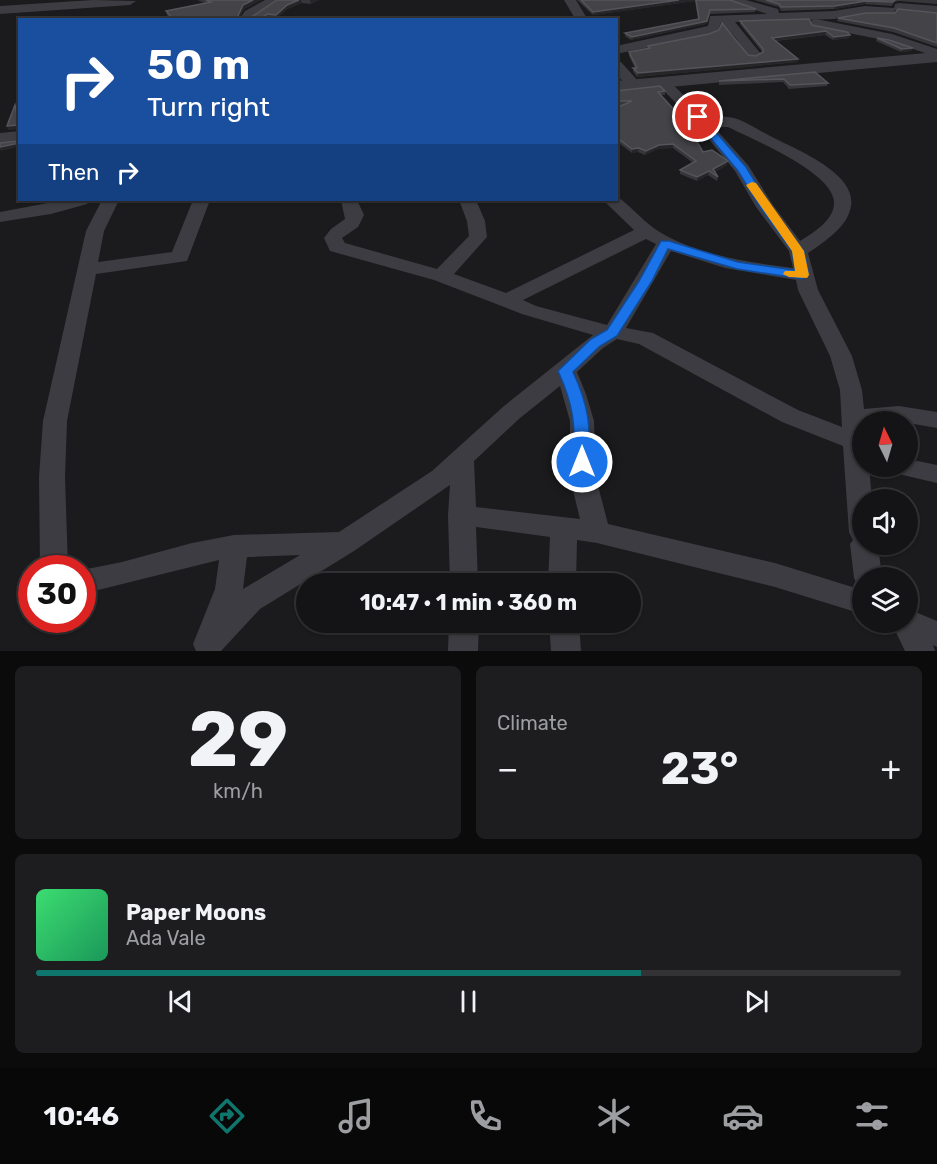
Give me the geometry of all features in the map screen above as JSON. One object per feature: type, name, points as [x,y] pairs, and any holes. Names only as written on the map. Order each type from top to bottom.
[{"type":"street","points":[[246,18],[249,14],[273,0]]},
{"type":"street","points":[[570,0],[581,18]]},
{"type":"street","points":[[733,0],[784,16],[892,38],[937,55]]},
{"type":"street","points":[[0,10],[130,4]]},
{"type":"street","points":[[897,6],[885,27],[892,38],[892,48],[903,59]]},
{"type":"street","points":[[618,50],[700,33],[714,28],[714,19],[834,15],[897,6],[937,10]]},
{"type":"street","points":[[724,18],[740,34],[754,54]]},
{"type":"street","points":[[618,70],[625,86],[937,55]]},
{"type":"street","points":[[663,83],[701,122],[742,170],[765,207],[798,251],[802,275],[816,309],[841,356],[851,390],[852,411]]},
{"type":"street","points":[[701,122],[731,122],[820,169],[832,178],[842,199],[843,208],[840,217],[824,234],[798,251]]},
{"type":"street","points":[[0,139],[18,137]]},
{"type":"street","points":[[0,217],[51,209],[78,201]]},
{"type":"street","points":[[54,555],[52,477],[55,421],[95,231],[110,201]]},
{"type":"street","points":[[87,269],[180,257],[201,201]]},
{"type":"street","points":[[350,201],[356,213],[348,227],[335,233],[333,238],[337,247],[441,276],[556,319],[612,333],[633,335],[656,343],[852,450]]},
{"type":"street","points":[[441,276],[478,237],[476,221],[468,201]]},
{"type":"street","points":[[613,201],[645,232],[665,244],[737,265],[802,275]]},
{"type":"street","points":[[507,300],[645,232]]},
{"type":"street","points":[[205,647],[250,600],[344,543],[441,478],[512,412],[565,371],[596,342],[612,333],[665,244]]},
{"type":"street","points":[[565,371],[575,394],[582,421],[583,478],[597,532]]},
{"type":"street","points":[[918,417],[937,420]]},
{"type":"street","points":[[462,460],[464,573]]},
{"type":"street","points":[[918,470],[937,474]]},
{"type":"street","points":[[461,515],[597,532],[764,572],[852,599]]},
{"type":"street","points":[[562,573],[564,528]]},
{"type":"street","points":[[96,579],[192,554],[234,546],[344,543]]},
{"type":"street","points":[[205,647],[229,589],[234,546]]},
{"type":"street","points":[[918,626],[937,634]]},
{"type":"street","points":[[464,633],[464,651]]},
{"type":"street","points":[[565,633],[566,651]]},
{"type":"street","points":[[912,633],[920,651]]},
{"type":"building","points":[[206,0],[253,0],[243,5],[237,18],[172,18],[166,11],[211,2]]},
{"type":"building","points":[[277,0],[299,0],[287,5],[276,15],[268,14],[261,18],[250,18]]},
{"type":"building","points":[[581,0],[679,0],[593,12]]},
{"type":"building","points":[[696,0],[730,0],[756,9],[710,10],[707,21],[632,37],[625,33],[699,19]]},
{"type":"building","points":[[766,0],[895,0],[893,2],[866,1],[835,6],[781,7],[779,4]]},
{"type":"building","points":[[898,9],[937,13],[937,43],[894,28],[838,18],[866,13],[895,13]]},
{"type":"building","points":[[809,19],[812,25],[847,32],[850,35],[834,37],[826,31],[772,38],[798,59],[638,73],[633,68],[637,68],[629,52],[709,34],[719,30],[722,23],[748,55],[756,56],[763,52],[763,49],[740,21]]},
{"type":"building","points":[[877,38],[889,40],[913,48],[902,49]]},
{"type":"building","points":[[815,72],[828,83],[790,85],[784,79],[719,81]]},
{"type":"building","points":[[660,86],[665,91],[658,92],[685,122],[703,152],[712,150],[728,161],[713,169],[718,177],[709,171],[697,177],[680,170],[696,161],[673,144],[659,145],[646,151],[639,148],[632,149],[618,138],[618,107],[632,101],[618,101],[618,91]]},
{"type":"building","points":[[15,105],[18,125],[7,126]]},
{"type":"building","points":[[18,141],[18,143],[0,147],[0,143]]},
{"type":"slow traffic","points":[[752,185],[765,207],[798,251],[802,275],[789,274]]},
{"type":"route","points":[[582,462],[582,421],[575,394],[565,371],[596,342],[612,333],[665,244],[737,265],[802,275],[798,251],[765,207],[742,170],[698,117]]}]
